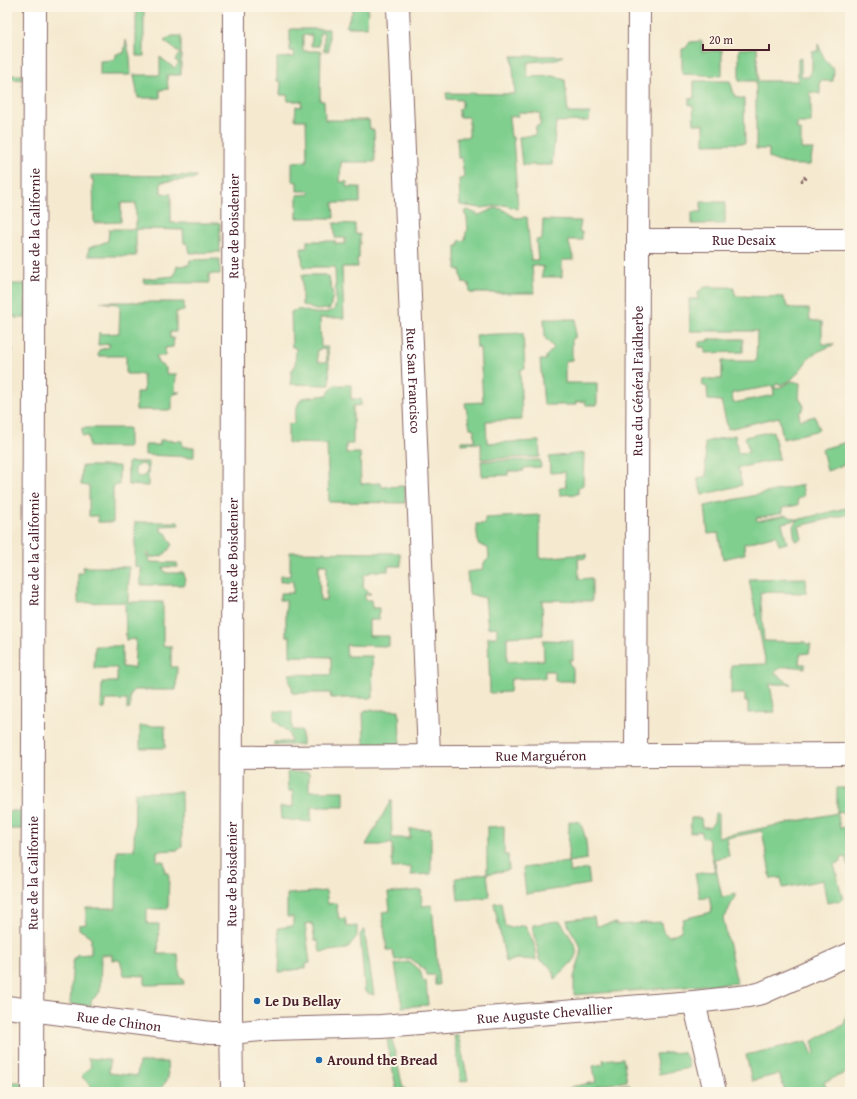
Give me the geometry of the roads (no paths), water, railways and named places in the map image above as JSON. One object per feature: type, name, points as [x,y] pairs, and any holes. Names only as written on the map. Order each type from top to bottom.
[{"type":"street","name":"Rue de la Californie","points":[[32,1092],[35,7]]},
{"type":"street","name":"Rue de Boisdenier","points":[[232,1092],[234,7]]},
{"type":"street","name":"Rue San Francisco","points":[[398,7],[429,755]]},
{"type":"street","name":"Rue du Général Faidherbe","points":[[636,755],[639,7]]},
{"type":"street","name":"Rue Desaix","points":[[638,240],[850,240]]},
{"type":"street","name":"Rue Marguéron","points":[[232,756],[850,754]]},
{"type":"street","name":"Rue Auguste Chevallier","points":[[231,1033],[271,1029],[381,1026],[694,1002],[748,996],[762,993],[850,954]]},
{"type":"street","points":[[694,1002],[715,1092]]},
{"type":"street","name":"Rue de Chinon","points":[[7,1007],[211,1033],[231,1033]]},
{"type":"place","name":"Le Du Bellay","points":[[257,1001]]},
{"type":"place","name":"Around the Bread","points":[[319,1060]]}]
